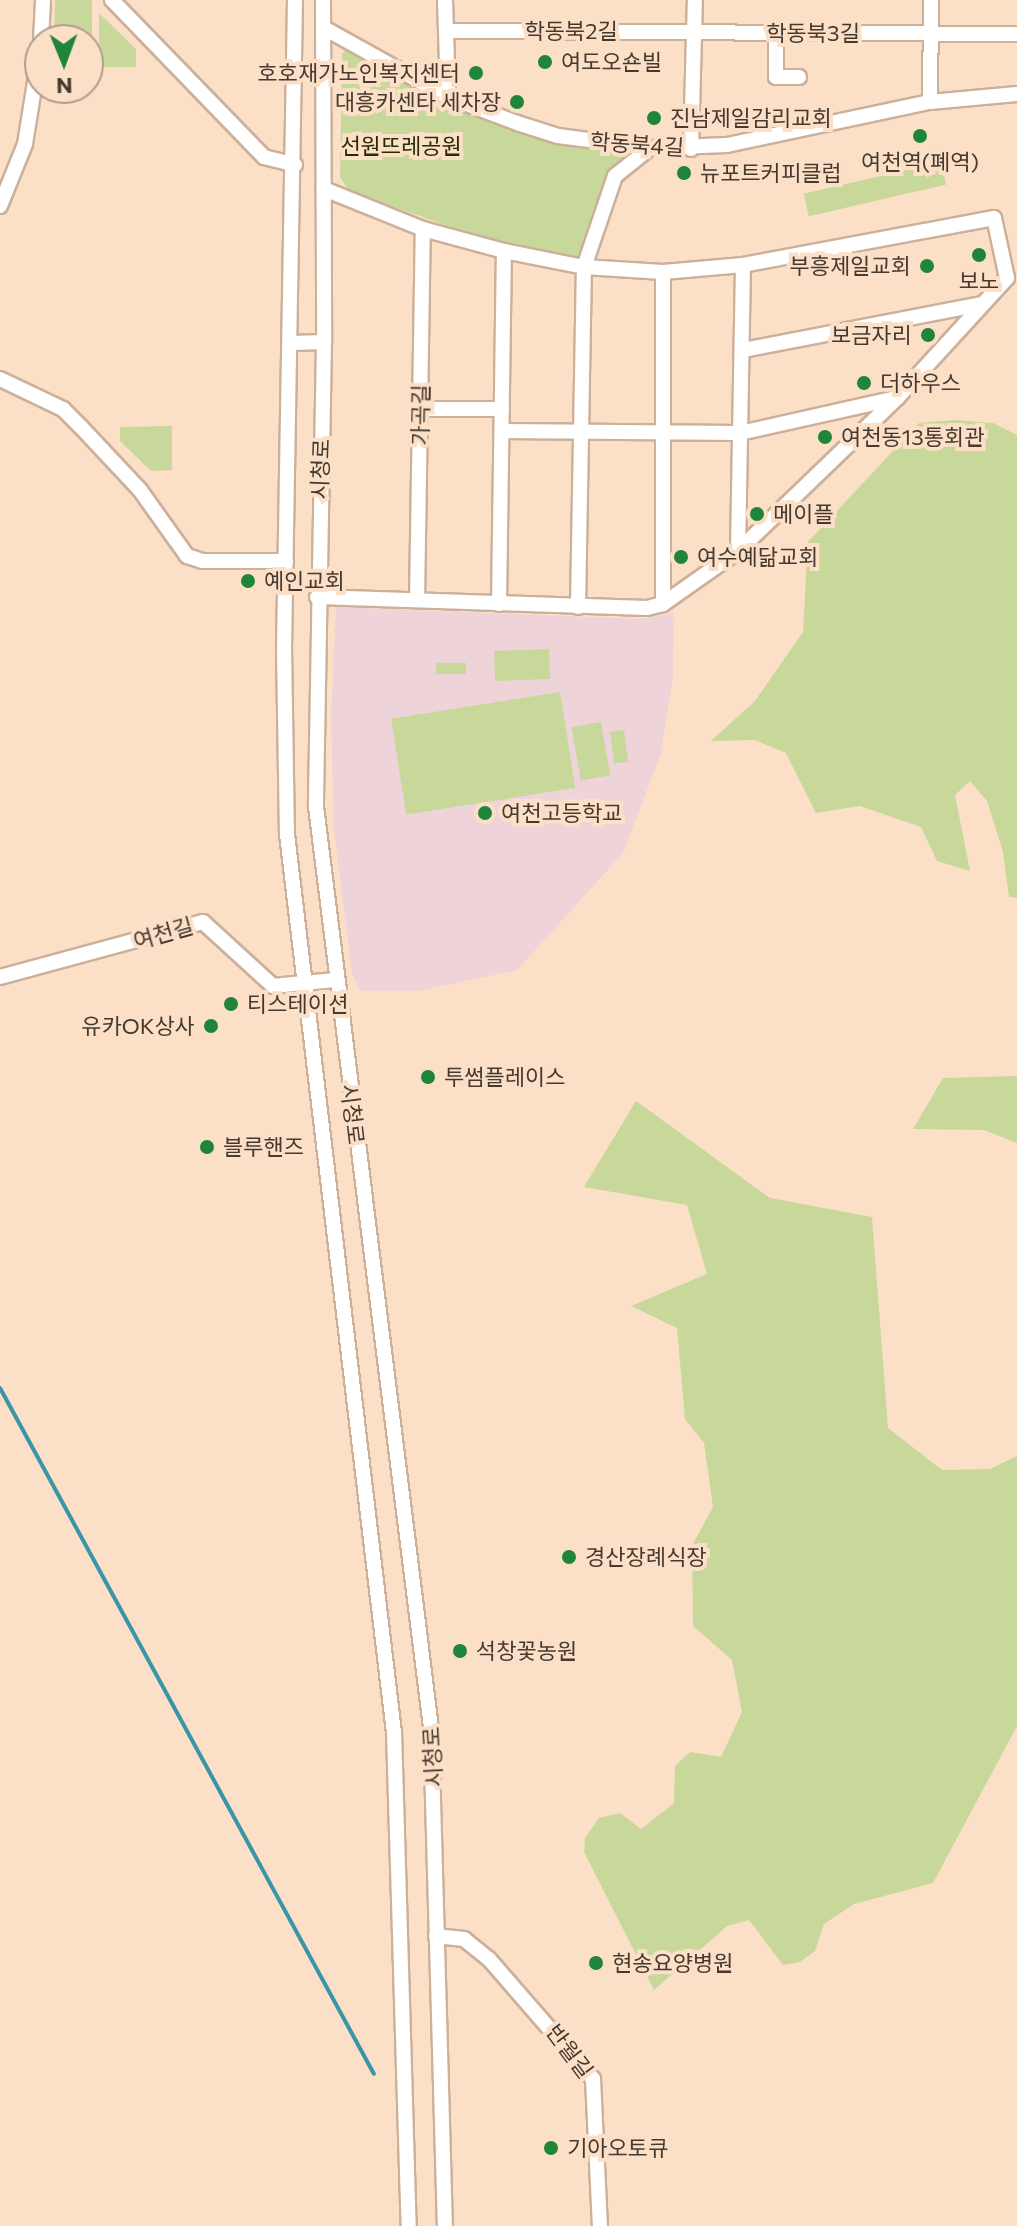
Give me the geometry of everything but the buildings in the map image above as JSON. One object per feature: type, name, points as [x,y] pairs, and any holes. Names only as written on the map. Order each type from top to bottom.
[{"type":"street","points":[[42,24],[43,0]]},
{"type":"street","points":[[112,0],[264,157],[295,165]]},
{"type":"street","name":"시청로","points":[[295,0],[295,165],[286,561],[287,834],[394,1732],[400,2116],[409,2226]]},
{"type":"street","name":"시청로","points":[[323,0],[324,342],[317,597],[316,806],[335,980],[431,1728],[445,2226]]},
{"type":"street","points":[[445,0],[448,97]]},
{"type":"street","points":[[691,149],[695,0]]},
{"type":"street","points":[[930,102],[931,0]]},
{"type":"street","name":"학동북4길","points":[[324,28],[448,97],[558,136],[650,148],[691,149],[930,102],[1017,94]]},
{"type":"street","name":"학동북2길","points":[[446,31],[695,32]]},
{"type":"street","name":"학동북3길","points":[[695,32],[931,33]]},
{"type":"street","points":[[776,32],[776,77],[799,77]]},
{"type":"street","points":[[931,33],[1017,34]]},
{"type":"street","points":[[0,206],[25,144],[31,104]]},
{"type":"street","points":[[578,607],[584,267],[615,176],[650,148]]},
{"type":"street","points":[[317,597],[578,607],[663,604],[738,551],[897,398],[982,304],[1012,276],[994,218],[743,265],[663,272],[584,267],[504,251],[423,229],[324,189]]},
{"type":"street","name":"가곡길","points":[[417,600],[423,229]]},
{"type":"street","points":[[499,604],[504,251]]},
{"type":"street","points":[[738,551],[743,265]]},
{"type":"street","points":[[663,272],[663,604]]},
{"type":"street","points":[[743,350],[982,304]]},
{"type":"street","points":[[292,343],[324,342]]},
{"type":"street","points":[[0,379],[63,409],[140,490],[187,556],[202,561],[286,561]]},
{"type":"street","points":[[502,431],[662,435],[740,433],[897,398]]},
{"type":"street","points":[[420,409],[502,409]]},
{"type":"street","name":"여천길","points":[[0,977],[203,922],[273,986],[304,985]]},
{"type":"street","points":[[304,985],[335,980]]},
{"type":"street","name":"반월길","points":[[436,1936],[464,1939],[489,1959],[593,2079],[600,2226]]},
{"type":"street","points":[[601,2201],[613,2226]]},
{"type":"shaded area","name":"여천고등학교","points":[[336,607],[639,619],[674,613],[673,676],[661,753],[623,853],[517,970],[418,991],[360,991],[352,973],[334,831],[331,719]]},
{"type":"green space","points":[[55,0],[92,0],[92,24],[54,24]]},
{"type":"green space","points":[[99,13],[136,49],[136,67],[104,67],[104,24],[99,24]]},
{"type":"green space","name":"선원뜨레공원","points":[[348,50],[542,138],[636,152],[611,172],[580,258],[482,238],[349,191],[340,177],[342,53]]},
{"type":"green space","points":[[941,162],[946,184],[809,216],[804,194]]},
{"type":"green space","points":[[955,420],[993,423],[1017,435],[1017,898],[1009,897],[1003,852],[987,801],[970,781],[955,795],[970,871],[937,861],[921,827],[860,806],[816,813],[786,753],[755,740],[711,741],[755,701],[803,632],[808,542],[919,423]]},
{"type":"green space","points":[[172,426],[172,470],[151,471],[120,441],[120,427]]},
{"type":"green space","points":[[549,649],[550,679],[495,681],[494,651]]},
{"type":"green space","points":[[436,663],[466,663],[466,674],[436,674]]},
{"type":"green space","points":[[560,692],[575,788],[406,815],[391,719]]},
{"type":"green space","points":[[601,722],[610,775],[581,780],[571,727]]},
{"type":"green space","points":[[624,730],[628,762],[614,763],[610,732]]},
{"type":"green space","points":[[1017,1076],[1017,1143],[984,1130],[913,1129],[943,1078]]},
{"type":"green space","points":[[636,1101],[770,1198],[872,1217],[888,1428],[942,1470],[990,1469],[1017,1456],[1017,1726],[933,1883],[854,1904],[824,1924],[815,1951],[800,1962],[783,1965],[749,1920],[727,1926],[654,1990],[584,1852],[585,1838],[599,1818],[620,1813],[641,1829],[674,1803],[675,1766],[690,1752],[721,1757],[742,1712],[732,1660],[693,1626],[692,1546],[713,1507],[704,1443],[685,1419],[677,1328],[631,1306],[707,1274],[687,1205],[584,1187]]},
{"type":"waterway","points":[[0,1388],[374,2074]]},
{"type":"place","name":"여도오숀빌","points":[[545,62]]},
{"type":"place","name":"호호재가노인복지센터","points":[[476,73]]},
{"type":"place","name":"대흥카센타 세차장","points":[[517,102]]},
{"type":"place","name":"진남제일감리교회","points":[[654,118]]},
{"type":"place","name":"여천역(폐역)","points":[[920,136]]},
{"type":"place","name":"뉴포트커피클럽","points":[[684,173]]},
{"type":"place","name":"보노","points":[[979,255]]},
{"type":"place","name":"부흥제일교회","points":[[927,266]]},
{"type":"place","name":"보금자리","points":[[928,335]]},
{"type":"place","name":"더하우스","points":[[864,383]]},
{"type":"place","name":"여천동13통회관","points":[[825,437]]},
{"type":"place","name":"메이플","points":[[757,514]]},
{"type":"place","name":"여수예닮교회","points":[[681,557]]},
{"type":"place","name":"예인교회","points":[[248,581]]},
{"type":"place","name":"여천고등학교","points":[[485,813]]},
{"type":"place","name":"티스테이션","points":[[231,1004]]},
{"type":"place","name":"유카OK상사","points":[[211,1026]]},
{"type":"place","name":"투썸플레이스","points":[[428,1077]]},
{"type":"place","name":"블루핸즈","points":[[207,1147]]},
{"type":"place","name":"경산장례식장","points":[[569,1557]]},
{"type":"place","name":"석창꽃농원","points":[[460,1651]]},
{"type":"place","name":"현송요양병원","points":[[596,1963]]},
{"type":"place","name":"기아오토큐","points":[[551,2148]]}]
